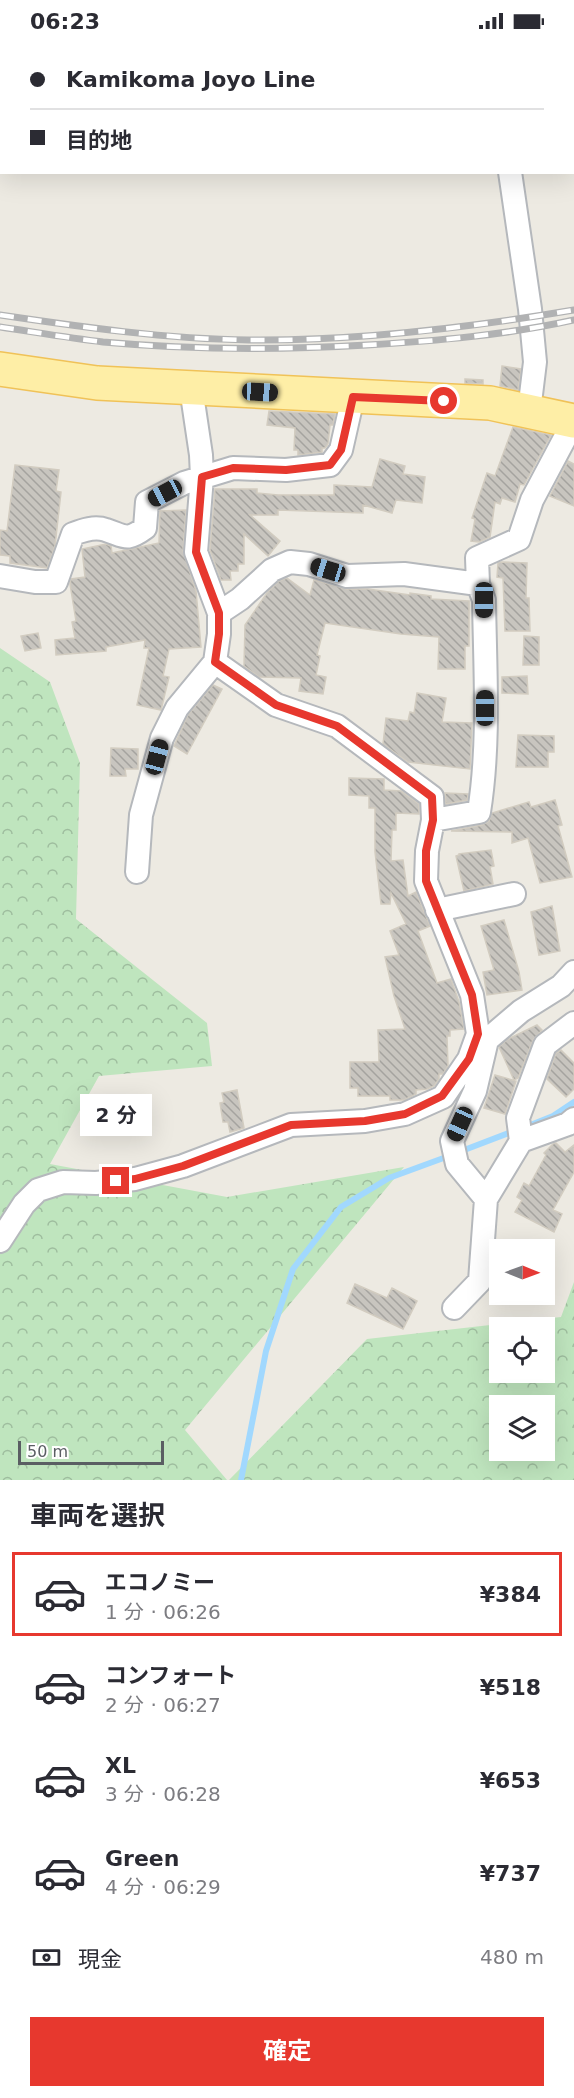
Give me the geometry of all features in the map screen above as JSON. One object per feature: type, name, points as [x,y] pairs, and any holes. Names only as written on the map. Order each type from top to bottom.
[{"type":"main road","points":[[0,369],[97,383],[490,403],[574,421]]},
{"type":"street","points":[[510,174],[530,309],[535,362],[529,411]]},
{"type":"street","points":[[137,872],[141,815],[162,738],[177,708],[215,662],[219,634],[219,613],[196,552],[202,477],[201,454],[191,388]]},
{"type":"street","points":[[0,576],[35,582],[56,582],[73,534],[86,529],[104,529],[121,537],[136,535],[145,528],[147,502],[184,483],[233,468],[286,470],[330,465],[341,450],[353,397]]},
{"type":"street","points":[[433,820],[479,812],[483,788],[485,697],[484,600],[478,584],[477,558],[519,539],[532,500],[574,421]]},
{"type":"street","points":[[219,613],[240,599],[272,570],[290,562],[309,564],[347,576],[404,574],[478,584]]},
{"type":"street","points":[[215,662],[276,705],[337,726],[432,797],[433,820],[426,851],[426,881],[472,995],[480,1046],[475,1091],[452,1141],[457,1164],[486,1199]]},
{"type":"street","points":[[437,910],[514,894]]},
{"type":"street","points":[[0,1241],[24,1204],[38,1190],[63,1182],[96,1183],[135,1179],[183,1166],[291,1125],[365,1121],[405,1114],[442,1096],[480,1046],[521,1011],[561,986],[574,972]]},
{"type":"street","points":[[454,1308],[480,1281],[486,1199],[521,1141],[518,1118],[545,1045],[574,1023]]},
{"type":"street","points":[[521,1141],[568,1124],[574,1119]]},
{"type":"green space","points":[[0,648],[50,682],[80,763],[76,919],[207,1023],[212,1066],[99,1076],[50,1164],[227,1197],[404,1167],[185,1430],[227,1480],[0,1480]]},
{"type":"green space","points":[[574,1282],[574,1480],[229,1480],[367,1339],[489,1325],[489,1383],[555,1383],[555,1318],[561,1317]]},
{"type":"building","points":[[502,366],[521,369],[518,390],[500,386]]},
{"type":"building","points":[[465,379],[483,380],[483,384],[465,383]]},
{"type":"building","points":[[269,411],[335,414],[333,425],[330,425],[328,444],[322,448],[322,452],[298,455],[298,450],[294,450],[295,428],[267,425]]},
{"type":"building","points":[[513,427],[551,435],[524,485],[520,484],[515,502],[502,498],[500,504],[495,502],[490,537],[479,542],[471,541],[475,519],[472,518],[487,473],[495,476]]},
{"type":"building","points":[[380,459],[405,466],[403,474],[425,477],[422,503],[396,500],[392,513],[363,505],[363,513],[278,510],[278,515],[250,515],[280,541],[268,556],[244,534],[244,564],[238,564],[238,571],[230,571],[231,580],[221,580],[210,550],[215,489],[257,489],[257,493],[278,495],[334,495],[334,485],[372,487]]},
{"type":"building","points":[[568,461],[574,464],[574,506],[550,496]]},
{"type":"building","points":[[15,465],[59,470],[56,491],[61,492],[55,546],[47,568],[10,563],[10,556],[0,555],[0,530],[7,531]]},
{"type":"building","points":[[186,510],[183,551],[196,591],[201,647],[169,649],[163,676],[169,677],[161,710],[137,705],[149,648],[144,648],[145,640],[106,647],[106,651],[56,655],[55,640],[75,638],[72,622],[76,621],[70,584],[71,579],[85,577],[82,549],[106,544],[111,546],[112,553],[159,543],[160,511]]},
{"type":"building","points":[[498,563],[527,563],[526,598],[529,598],[530,631],[505,631],[503,578],[497,577]]},
{"type":"building","points":[[287,578],[310,595],[314,580],[347,589],[368,589],[410,595],[410,593],[431,596],[431,599],[469,601],[469,646],[465,646],[465,669],[438,669],[439,637],[325,623],[317,655],[320,656],[316,675],[326,677],[323,694],[299,691],[301,678],[259,677],[244,666],[245,625],[267,593],[279,581]]},
{"type":"building","points":[[38,633],[41,648],[25,651],[21,636]]},
{"type":"building","points":[[524,636],[539,637],[539,665],[523,665]]},
{"type":"building","points":[[527,676],[528,694],[502,693],[502,677]]},
{"type":"building","points":[[213,685],[222,689],[187,754],[174,746],[188,715]]},
{"type":"building","points":[[417,693],[446,698],[442,722],[472,723],[470,769],[408,762],[383,744],[386,718],[408,721],[410,712],[414,713]]},
{"type":"building","points":[[518,735],[554,736],[554,752],[548,752],[548,767],[516,767]]},
{"type":"building","points":[[111,748],[138,749],[138,769],[125,769],[126,776],[110,776]]},
{"type":"building","points":[[349,778],[384,779],[384,790],[401,791],[419,804],[419,814],[396,813],[396,830],[392,830],[391,861],[403,860],[408,896],[416,892],[430,926],[418,931],[437,983],[451,979],[459,1002],[464,1029],[450,1030],[450,1036],[447,1036],[448,1066],[443,1074],[439,1074],[439,1079],[434,1086],[416,1090],[416,1094],[404,1100],[390,1100],[390,1096],[358,1096],[358,1088],[350,1088],[350,1062],[379,1062],[378,1030],[405,1029],[385,957],[399,955],[390,931],[406,924],[391,893],[390,904],[381,904],[375,852],[375,808],[369,808],[369,796],[349,795]]},
{"type":"building","points":[[445,793],[468,794],[467,800],[446,804]]},
{"type":"building","points":[[555,800],[562,825],[558,826],[572,877],[540,883],[528,838],[512,843],[512,832],[451,831],[482,825],[489,821],[492,813],[529,802],[531,807]]},
{"type":"building","points":[[491,850],[494,866],[490,867],[493,884],[464,891],[456,856]]},
{"type":"building","points":[[552,906],[560,951],[539,955],[531,912]]},
{"type":"building","points":[[504,920],[522,990],[487,995],[483,972],[494,970],[481,926]]},
{"type":"building","points":[[537,1025],[542,1030],[533,1040],[518,1078],[514,1080],[499,1047],[508,1039]]},
{"type":"building","points":[[561,1050],[574,1063],[574,1089],[566,1097],[547,1079],[556,1053]]},
{"type":"building","points":[[495,1075],[516,1081],[505,1114],[484,1108]]},
{"type":"building","points":[[237,1090],[244,1128],[230,1132],[228,1122],[223,1122],[220,1103],[224,1102],[222,1093]]},
{"type":"building","points":[[554,1143],[565,1152],[574,1145],[574,1172],[553,1210],[562,1214],[554,1232],[515,1212],[522,1200],[517,1197],[524,1183],[529,1186],[546,1155],[544,1153]]},
{"type":"building","points":[[355,1284],[387,1298],[392,1288],[417,1301],[403,1329],[347,1303]]},
{"type":"waterway","points":[[523,1128],[553,1116],[574,1102]]},
{"type":"waterway","points":[[459,1152],[514,1131]]},
{"type":"waterway","points":[[241,1480],[266,1351],[293,1269],[341,1207],[389,1178],[449,1156]]},
{"type":"railway","points":[[0,315],[155,335],[290,340],[412,332],[574,310]]},
{"type":"railway","points":[[0,327],[136,345],[301,348],[445,339],[523,330],[574,320]]},
{"type":"route","points":[[116,1181],[135,1179],[183,1166],[291,1125],[365,1121],[405,1114],[442,1096],[469,1059],[478,1034],[472,995],[426,881],[426,851],[433,820],[432,797],[337,726],[276,705],[215,662],[219,613],[196,552],[202,477],[233,468],[286,470],[330,465],[341,450],[353,397],[444,401]]}]
